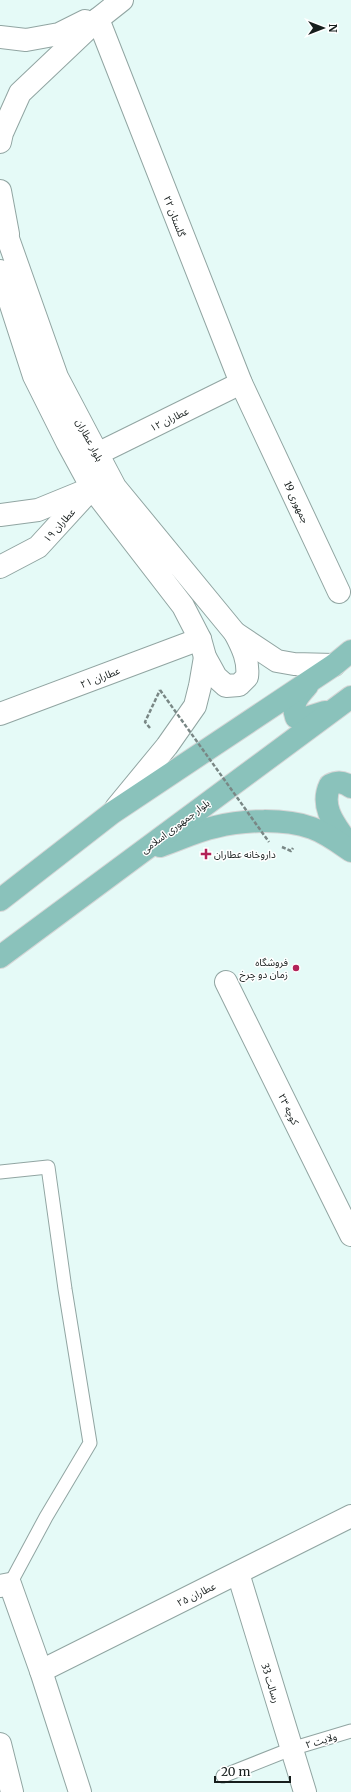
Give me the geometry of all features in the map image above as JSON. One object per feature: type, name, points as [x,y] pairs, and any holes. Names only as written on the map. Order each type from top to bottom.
[{"type":"main road","points":[[0,900],[112,813],[334,665],[351,651]]},
{"type":"main road","points":[[313,679],[294,701],[296,717],[306,718],[343,702]]},
{"type":"main road","name":"بلوار جمهوری اسلامی","points":[[0,957],[343,702]]},
{"type":"main road","points":[[351,787],[346,783],[336,782],[330,785],[326,792],[325,803],[331,818],[351,850]]},
{"type":"main road","points":[[140,853],[213,827],[235,823],[259,822],[294,823],[311,827],[327,834],[351,850]]},
{"type":"street","points":[[0,37],[26,40],[59,34],[109,10]]},
{"type":"street","points":[[0,142],[2,133],[20,93],[109,10]]},
{"type":"street","name":"گلستان ۲۲","points":[[109,10],[242,384],[255,412]]},
{"type":"street","points":[[0,191],[9,241]]},
{"type":"street","name":"بلوار عطاران","points":[[0,216],[57,377],[115,487],[235,633]]},
{"type":"street","points":[[0,271],[5,296],[34,376],[92,488],[183,606],[216,677],[226,686],[239,685],[247,677],[248,668],[246,655],[235,633]]},
{"type":"street","name":"عطاران ۱۲","points":[[97,454],[242,384]]},
{"type":"street","name":"جمهوری 19","points":[[255,412],[339,592]]},
{"type":"street","points":[[0,515],[38,510],[92,488]]},
{"type":"street","name":"عطاران ۱۹","points":[[0,567],[38,547],[92,488]]},
{"type":"street","points":[[235,633],[277,661],[294,664],[334,665]]},
{"type":"street","points":[[112,813],[195,706],[200,686],[202,648]]},
{"type":"street","name":"عطاران ۲۱","points":[[0,714],[202,648]]},
{"type":"street","name":"کوچه ۲۳","points":[[226,982],[351,1236]]},
{"type":"street","name":"عطاران ۲۵","points":[[41,1670],[238,1574],[351,1516]]},
{"type":"street","name":"رسالت 33","points":[[238,1574],[305,1792]]},
{"type":"street","points":[[5,1585],[41,1670],[78,1785]]},
{"type":"street","points":[[0,1744],[12,1792]]},
{"type":"lane","points":[[0,1172],[48,1167],[65,1289],[90,1443],[5,1585]]},
{"type":"lane","name":"ولایت ۲","points":[[223,1776],[292,1749],[351,1730]]},
{"type":"path","points":[[145,722],[160,690],[269,842]]},
{"type":"place","name":"داروخانه عطاران","points":[[206,854]]},
{"type":"place","name":"فروشگاه زمان دو چرخ","points":[[296,968]]}]
